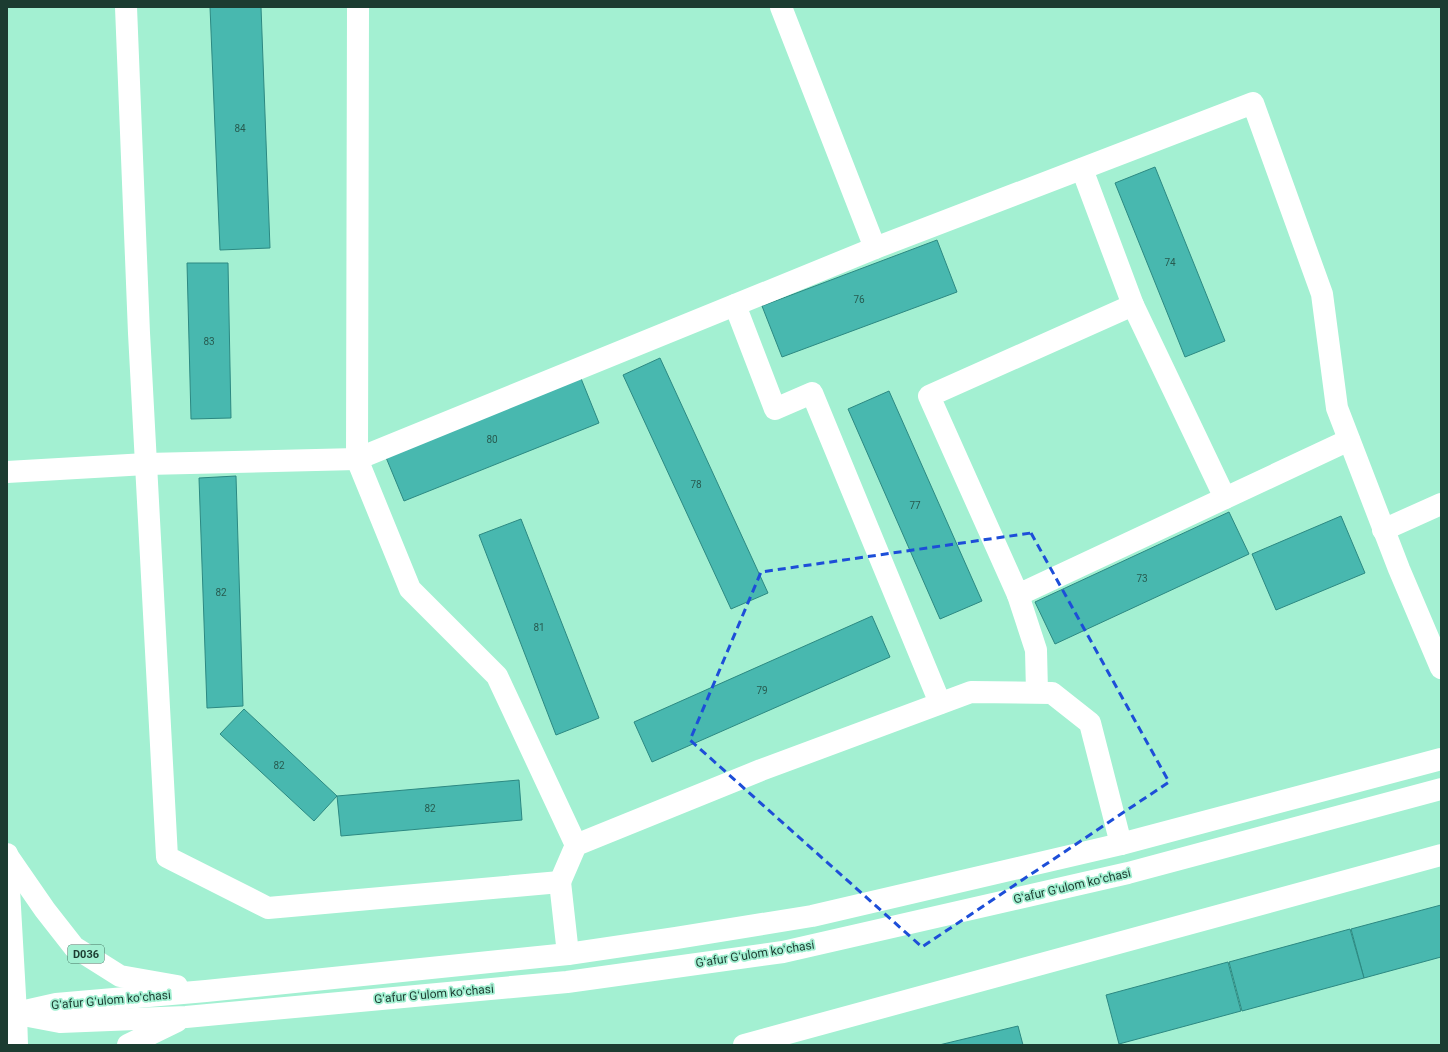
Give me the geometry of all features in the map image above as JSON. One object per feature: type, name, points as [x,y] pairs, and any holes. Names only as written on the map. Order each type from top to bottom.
[{"type":"main road","points":[[126,7],[139,333],[167,857],[268,908],[560,882]]},
{"type":"main road","points":[[358,7],[357,459],[410,589],[497,676],[576,845]]},
{"type":"main road","points":[[781,7],[875,248]]},
{"type":"main road","points":[[7,472],[146,464],[357,459],[875,248],[1253,103],[1322,294],[1337,408],[1399,569],[1441,668]]},
{"type":"main road","points":[[1082,169],[1133,305],[1225,498]]},
{"type":"main road","points":[[735,304],[775,408],[812,393],[940,703]]},
{"type":"main road","points":[[1037,692],[1036,650],[1018,596],[929,396],[1133,305]]},
{"type":"main road","points":[[1018,596],[1349,440]]},
{"type":"main road","points":[[1384,530],[1441,504]]},
{"type":"main road","points":[[568,954],[560,882],[576,845],[761,770],[971,692],[1052,692],[1090,723],[1128,873]]},
{"type":"main road","name":"Gʻafur Gʻulom koʻchasi","points":[[16,1013],[56,1004],[206,991],[568,954],[812,916],[1121,844],[1441,759]]},
{"type":"main road","name":"Gʻafur Gʻulom koʻchasi","points":[[16,1013],[60,1022],[186,1018],[567,982],[783,952],[1128,873],[1441,788]]},
{"type":"main road","points":[[7,850],[17,1045]]},
{"type":"main road","name":"D036","points":[[7,855],[45,910],[74,946],[120,976],[206,991]]},
{"type":"main road","points":[[744,1045],[1441,855]]},
{"type":"main road","points":[[128,1045],[186,1018]]},
{"type":"highlighted area","points":[[1031,533],[1169,782],[922,947],[690,740],[761,572]]},
{"type":"building","points":[[210,7],[261,7],[270,248],[220,250]]},
{"type":"building","points":[[1155,167],[1225,341],[1185,357],[1115,183]]},
{"type":"building","points":[[937,240],[957,292],[782,357],[762,306]]},
{"type":"building","points":[[187,263],[228,263],[231,418],[191,419]]},
{"type":"building","points":[[660,358],[768,593],[731,609],[623,375]]},
{"type":"building","points":[[580,376],[599,423],[404,501],[385,455]]},
{"type":"building","points":[[889,391],[982,601],[940,619],[848,409]]},
{"type":"building","points":[[236,476],[243,706],[207,708],[199,478]]},
{"type":"building","points":[[1229,512],[1249,554],[1055,644],[1035,602]]},
{"type":"building","points":[[1341,516],[1365,573],[1276,610],[1252,554]]},
{"type":"building","points":[[521,519],[599,718],[556,735],[479,535]]},
{"type":"building","points":[[872,616],[890,657],[652,762],[634,722]]},
{"type":"building","points":[[244,709],[337,796],[314,821],[220,734]]},
{"type":"building","points":[[519,780],[522,820],[341,836],[337,796]]},
{"type":"building","points":[[1441,905],[1441,957],[1364,978],[1351,929]]},
{"type":"building","points":[[1350,929],[1364,978],[1242,1011],[1229,962]]},
{"type":"building","points":[[1228,962],[1241,1011],[1119,1044],[1106,995]]},
{"type":"building","points":[[1018,1026],[1023,1045],[939,1045]]}]
